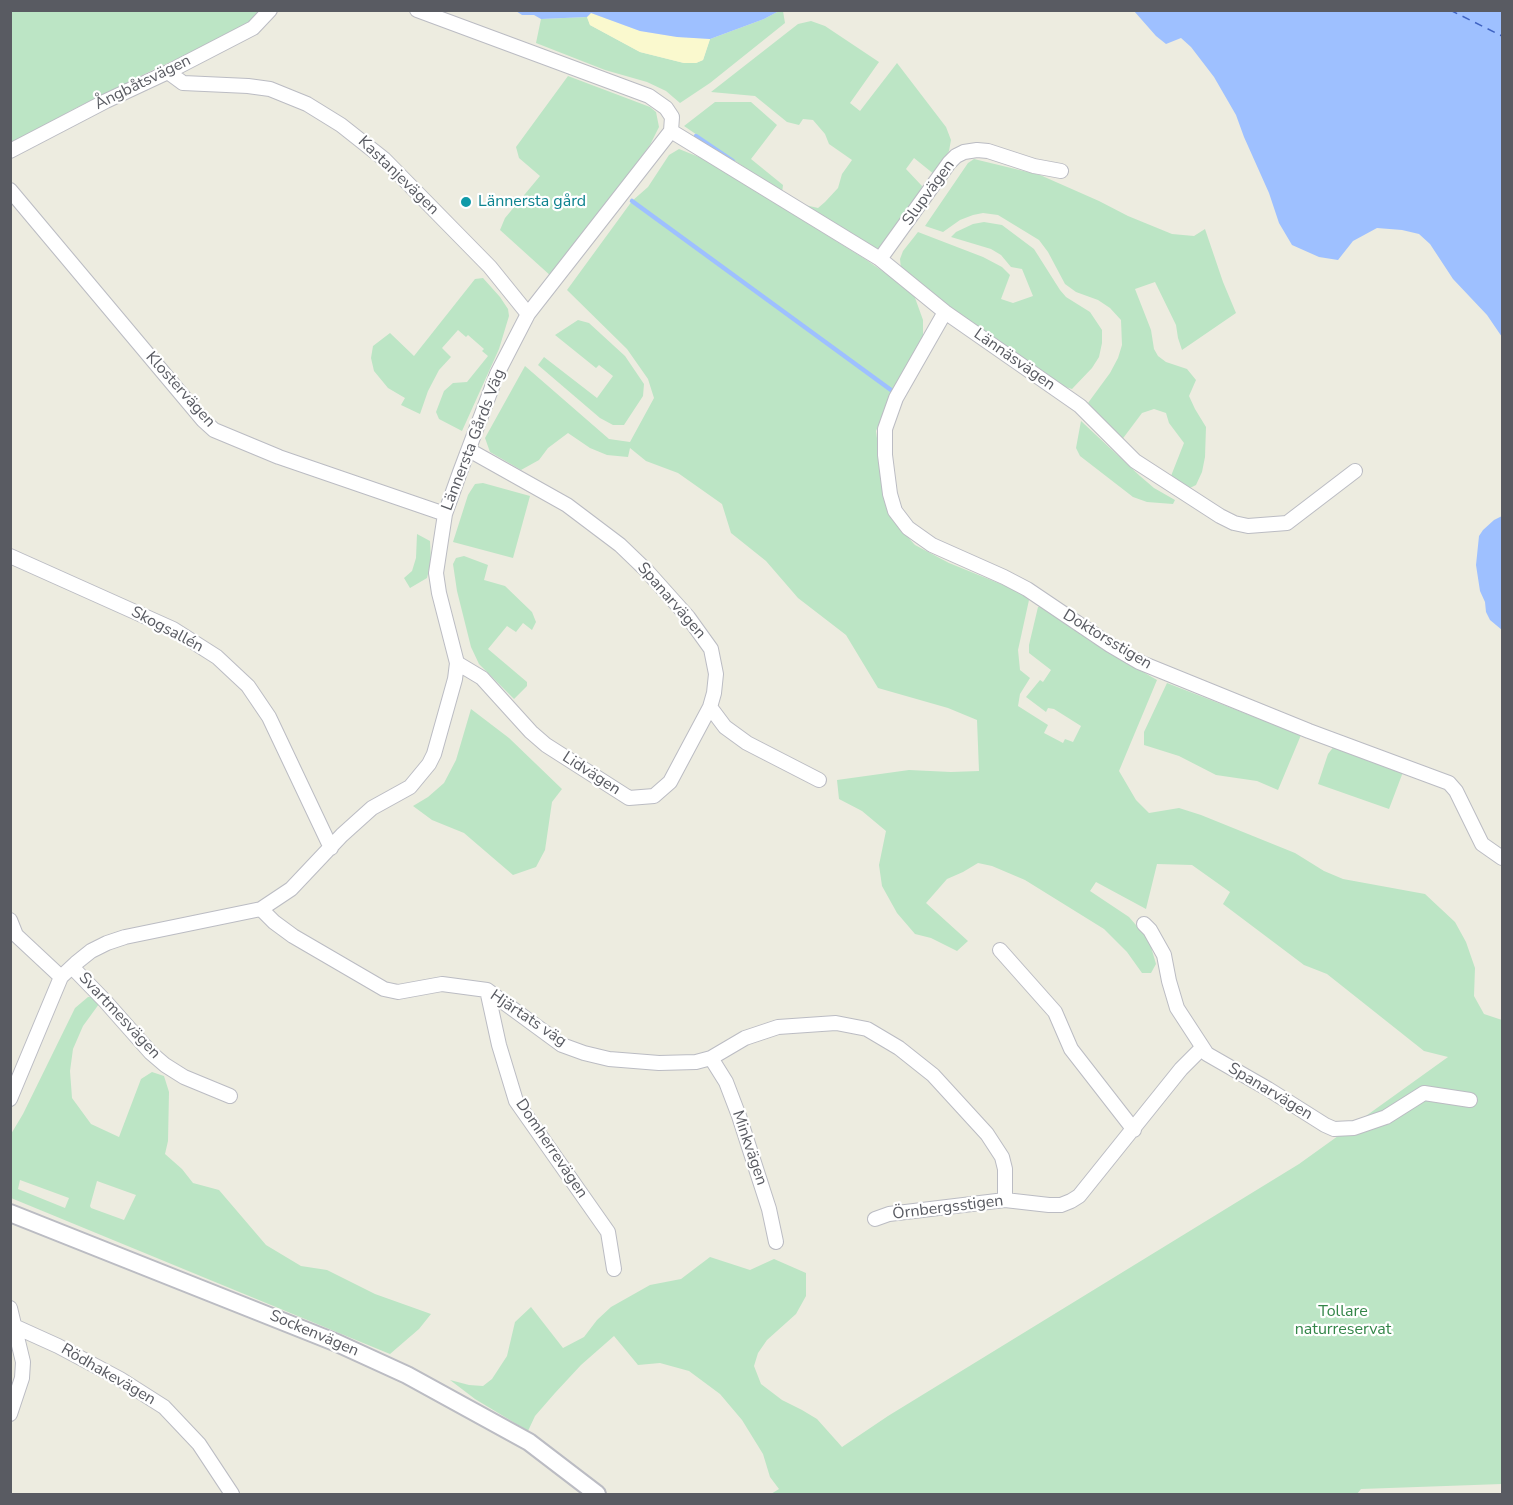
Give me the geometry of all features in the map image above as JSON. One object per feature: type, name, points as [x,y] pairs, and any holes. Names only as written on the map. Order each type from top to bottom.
[{"type":"street","name":"Ångbåtsvägen","points":[[10,151],[253,28],[270,10]]},
{"type":"street","points":[[417,10],[649,96],[666,108],[672,117],[670,131]]},
{"type":"street","name":"Kastanjevägen","points":[[168,72],[183,83],[270,89],[306,104],[341,126],[384,159],[490,267],[528,314]]},
{"type":"street","name":"Lännäsvägen","points":[[670,131],[880,259],[945,312],[1080,406],[1135,460],[1233,523],[1248,526],[1287,523],[1355,471]]},
{"type":"street","name":"Lännersta Gårds Väg","points":[[10,1099],[62,977],[91,951],[107,943],[261,909],[291,889],[342,835],[372,808],[410,787],[429,765],[449,701],[457,663],[436,573],[445,514],[497,374],[528,314],[670,131]]},
{"type":"street","name":"Slupvägen","points":[[880,259],[949,163],[964,152],[988,151],[1034,166],[1061,171]]},
{"type":"street","name":"Klostervägen","points":[[10,190],[203,420],[214,430],[261,450],[445,514]]},
{"type":"street","name":"Doktorsstigen","points":[[945,312],[896,398],[885,429],[885,455],[890,494],[895,512],[908,528],[932,545],[1004,577],[1027,590],[1139,662],[1309,731],[1449,783],[1456,791],[1482,844],[1503,858]]},
{"type":"street","name":"Spanarvägen","points":[[469,450],[567,506],[620,545],[646,570],[688,617],[711,649],[716,674],[710,707]]},
{"type":"street","name":"Skogsallén","points":[[10,556],[173,629],[217,657],[248,686],[269,717],[331,848]]},
{"type":"street","name":"Lidvägen","points":[[457,663],[482,678],[531,732],[546,745],[629,798],[654,796],[663,790],[676,772],[710,707]]},
{"type":"street","points":[[710,707],[725,727],[747,743],[819,780]]},
{"type":"street","name":"Hjärtats väg","points":[[261,909],[274,922],[294,936],[384,989],[398,992],[442,984],[456,984],[487,990],[562,1044],[584,1053],[609,1059],[659,1064],[696,1062],[711,1058],[745,1038],[778,1027],[836,1023],[867,1029],[899,1048],[933,1075],[987,1134],[1002,1157],[1005,1169],[1005,1200]]},
{"type":"street","points":[[10,920],[16,935],[62,977]]},
{"type":"street","name":"Spanarvägen","points":[[1144,924],[1164,955],[1177,1008],[1207,1054],[1334,1129],[1354,1128],[1386,1118],[1424,1093],[1470,1100]]},
{"type":"street","points":[[1000,951],[1055,1012],[1071,1049],[1134,1130]]},
{"type":"street","name":"Svartmesvägen","points":[[72,967],[105,1000],[151,1053],[165,1065],[184,1077],[230,1096]]},
{"type":"street","name":"Domherrevägen","points":[[487,990],[499,1045],[516,1101],[608,1232],[614,1269]]},
{"type":"street","name":"Örnbergsstigen","points":[[875,1219],[895,1213],[1005,1200],[1049,1204],[1071,1201],[1079,1196],[1181,1070],[1202,1048]]},
{"type":"street","name":"Minkvägen","points":[[711,1058],[726,1083],[742,1124],[769,1209],[776,1242]]},
{"type":"street","name":"Sockenvägen","points":[[10,1213],[337,1343],[407,1375],[529,1442],[597,1494]]},
{"type":"street","points":[[10,1308],[23,1362],[22,1378],[10,1414]]},
{"type":"street","name":"Rödhakevägen","points":[[16,1327],[120,1379],[164,1407],[199,1444],[232,1494]]},
{"type":"green space","points":[[11,11],[262,11],[253,20],[227,36],[70,111],[11,146]]},
{"type":"green space","points":[[783,11],[785,23],[710,83],[680,103],[666,91],[647,82],[605,70],[536,43],[541,19],[587,17],[590,25],[640,52],[684,63],[696,63],[703,60],[710,39]]},
{"type":"green space","points":[[811,21],[825,26],[879,62],[850,103],[860,111],[897,63],[946,127],[951,140],[949,151],[935,175],[914,158],[906,169],[922,186],[920,196],[885,245],[876,249],[803,207],[805,205],[818,208],[825,202],[838,188],[842,174],[852,160],[829,144],[825,134],[813,120],[803,119],[799,125],[787,122],[755,96],[711,92],[798,24]]},
{"type":"green space","points":[[568,76],[650,107],[656,112],[659,127],[650,145],[552,277],[500,230],[505,218],[540,176],[519,158],[516,147]]},
{"type":"green space","points":[[715,102],[751,102],[777,125],[751,159],[783,185],[782,193],[684,126]]},
{"type":"green space","name":"Tollare naturreservat","points":[[679,149],[704,159],[865,259],[914,295],[923,320],[923,343],[887,405],[876,431],[885,496],[894,522],[915,545],[949,563],[1018,591],[1029,600],[1018,650],[1020,670],[1030,678],[1020,694],[1018,706],[1048,725],[1044,733],[1063,743],[1065,739],[1073,742],[1081,726],[1054,709],[1048,708],[1046,712],[1026,697],[1040,680],[1043,682],[1051,670],[1029,653],[1038,607],[1043,607],[1090,641],[1157,680],[1119,771],[1136,800],[1149,813],[1179,808],[1295,853],[1324,871],[1343,879],[1425,894],[1455,922],[1466,942],[1475,968],[1474,996],[1484,1014],[1502,1020],[1502,1484],[1361,1489],[1357,1494],[771,1494],[779,1489],[770,1477],[763,1454],[742,1420],[720,1394],[689,1371],[660,1363],[638,1365],[614,1336],[581,1365],[555,1393],[535,1416],[528,1431],[475,1399],[450,1380],[483,1386],[492,1379],[507,1356],[515,1322],[531,1307],[563,1348],[584,1337],[611,1307],[650,1285],[681,1279],[710,1257],[750,1270],[774,1259],[806,1273],[806,1296],[796,1314],[767,1340],[758,1353],[754,1366],[761,1384],[782,1400],[817,1419],[842,1447],[888,1416],[1299,1164],[1448,1057],[1424,1051],[1327,974],[1304,965],[1223,904],[1230,892],[1192,865],[1157,864],[1146,909],[1096,882],[1090,891],[1129,917],[1149,940],[1156,964],[1151,973],[1142,973],[1127,952],[1104,929],[1025,880],[992,866],[978,863],[947,879],[926,903],[968,941],[957,951],[931,938],[915,934],[897,913],[882,886],[879,865],[886,831],[862,811],[839,799],[837,780],[909,770],[979,771],[977,720],[948,708],[878,688],[846,635],[798,598],[766,561],[731,533],[722,504],[678,473],[646,461],[630,448],[628,457],[607,455],[590,448],[568,433],[548,448],[539,460],[521,470],[490,452],[485,438],[525,366],[609,439],[630,442],[654,398],[648,379],[627,349],[567,290],[632,201],[648,187],[669,155]]},
{"type":"green space","points":[[974,159],[1040,175],[1172,234],[1194,236],[1205,229],[1236,313],[1182,350],[1176,325],[1155,282],[1135,289],[1151,330],[1154,349],[1158,356],[1166,362],[1187,369],[1196,380],[1189,396],[1206,427],[1205,457],[1196,485],[1188,489],[1171,476],[1184,443],[1169,423],[1166,413],[1154,409],[1142,413],[1121,441],[1088,403],[1118,358],[1122,345],[1121,320],[1110,308],[1098,300],[1076,292],[1065,284],[1039,240],[998,215],[983,213],[960,220],[943,232],[925,226],[968,163]]},
{"type":"green space","points":[[984,222],[1002,225],[1034,249],[1060,290],[1066,297],[1090,312],[1102,330],[1099,357],[1072,389],[1065,387],[962,320],[901,269],[900,259],[903,251],[918,232],[983,257],[1002,267],[1010,275],[1001,299],[1013,303],[1033,296],[1022,269],[1011,267],[1001,255],[991,249],[951,237],[973,224]]},
{"type":"green space","points":[[483,278],[500,297],[508,309],[509,316],[499,349],[462,431],[439,419],[436,412],[444,391],[453,383],[467,382],[488,356],[482,351],[484,349],[468,335],[466,337],[458,330],[442,348],[451,357],[439,370],[420,414],[401,405],[405,398],[388,388],[374,371],[371,358],[373,346],[390,333],[414,356],[475,279]]},
{"type":"green space","points":[[578,320],[589,323],[625,356],[644,384],[643,396],[624,425],[613,425],[600,418],[538,365],[544,357],[597,398],[613,376],[599,365],[596,368],[555,335]]},
{"type":"green space","points":[[1081,421],[1154,488],[1175,500],[1173,504],[1147,502],[1133,497],[1080,456],[1076,448]]},
{"type":"green space","points":[[483,483],[530,496],[513,558],[453,542],[468,495],[475,484]]},
{"type":"green space","points":[[417,534],[430,541],[431,562],[427,578],[410,588],[404,578],[412,571],[416,558]]},
{"type":"green space","points":[[464,556],[488,565],[484,580],[505,586],[532,612],[536,622],[532,630],[523,623],[516,632],[507,626],[488,649],[527,682],[527,686],[514,699],[479,664],[471,647],[457,591],[453,564],[456,558]]},
{"type":"green space","points":[[1167,683],[1301,735],[1278,790],[1257,781],[1216,775],[1179,756],[1144,745],[1144,732]]},
{"type":"green space","points":[[471,709],[509,738],[562,789],[552,802],[545,850],[536,867],[513,875],[464,833],[432,820],[413,806],[444,783],[456,760]]},
{"type":"green space","points":[[1335,745],[1403,772],[1389,809],[1318,784],[1328,754]]},
{"type":"green space","points":[[88,997],[95,997],[99,1004],[83,1026],[73,1049],[70,1071],[72,1098],[91,1124],[119,1137],[141,1079],[152,1072],[164,1076],[169,1092],[168,1141],[165,1154],[182,1169],[193,1183],[219,1190],[266,1245],[301,1266],[327,1270],[375,1294],[431,1314],[419,1329],[390,1354],[11,1198],[11,1134],[75,1008]],"holes":[[[20,1180],[69,1198],[65,1208],[18,1189]],[[97,1181],[136,1195],[124,1220],[91,1208]]]},
{"type":"sand","points":[[591,13],[640,31],[710,39],[703,60],[696,63],[684,63],[640,52],[590,25],[587,17]]},
{"type":"water","points":[[516,11],[779,11],[710,39],[640,31],[591,13],[587,17],[541,19],[534,15],[522,15]]},
{"type":"water","points":[[1134,11],[1502,11],[1502,337],[1487,315],[1453,279],[1430,244],[1419,234],[1377,228],[1353,241],[1338,260],[1319,257],[1292,245],[1279,223],[1269,193],[1236,115],[1214,77],[1191,47],[1181,38],[1166,44]]},
{"type":"water","points":[[1502,516],[1502,630],[1490,620],[1486,612],[1476,565],[1479,536],[1494,520]]},
{"type":"waterway","points":[[696,136],[733,161]]},
{"type":"waterway","points":[[632,201],[891,390]]},
{"type":"ferry route","points":[[1450,10],[1502,36]]},
{"type":"place","name":"Lännersta gård","points":[[466,202]]}]
